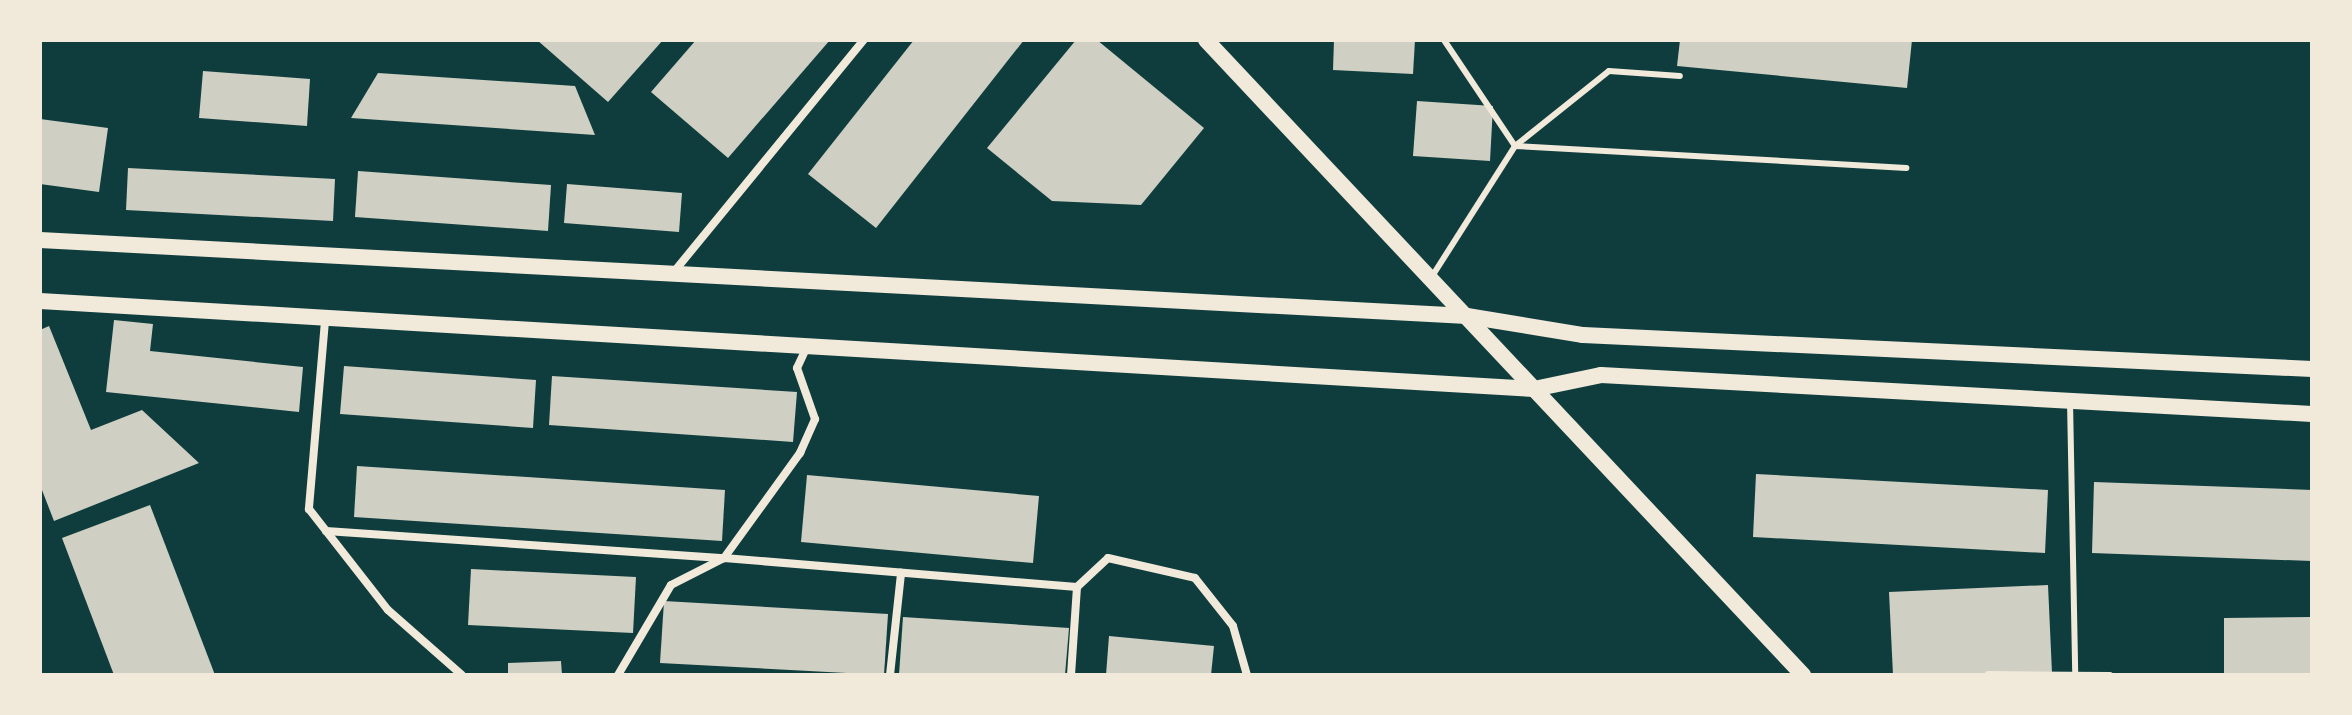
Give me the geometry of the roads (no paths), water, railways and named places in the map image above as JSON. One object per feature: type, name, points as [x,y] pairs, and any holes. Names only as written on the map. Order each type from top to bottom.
[{"type":"main road","points":[[1206,40],[1803,675]]},
{"type":"main road","points":[[40,240],[1467,316],[1583,335],[2312,369]]},
{"type":"main road","points":[[40,301],[325,321],[808,345],[1534,389],[1601,375],[2312,414]]},
{"type":"street","points":[[673,273],[864,40]]},
{"type":"street","points":[[325,321],[309,509],[388,610],[462,675]]},
{"type":"street","points":[[618,675],[671,585],[724,558],[800,453],[815,419],[797,368],[808,345]]},
{"type":"street","points":[[326,531],[724,558],[1077,587]]},
{"type":"street","points":[[1071,675],[1077,587],[1108,558],[1195,578],[1233,626],[1247,675]]},
{"type":"street","points":[[890,675],[901,573]]},
{"type":"lane","points":[[1444,40],[1515,146]]},
{"type":"lane","points":[[1431,278],[1515,146],[1609,71],[1680,76]]},
{"type":"lane","points":[[1515,146],[1906,168]]},
{"type":"lane","points":[[2070,401],[2075,673]]},
{"type":"lane","points":[[1988,674],[2110,675]]}]
